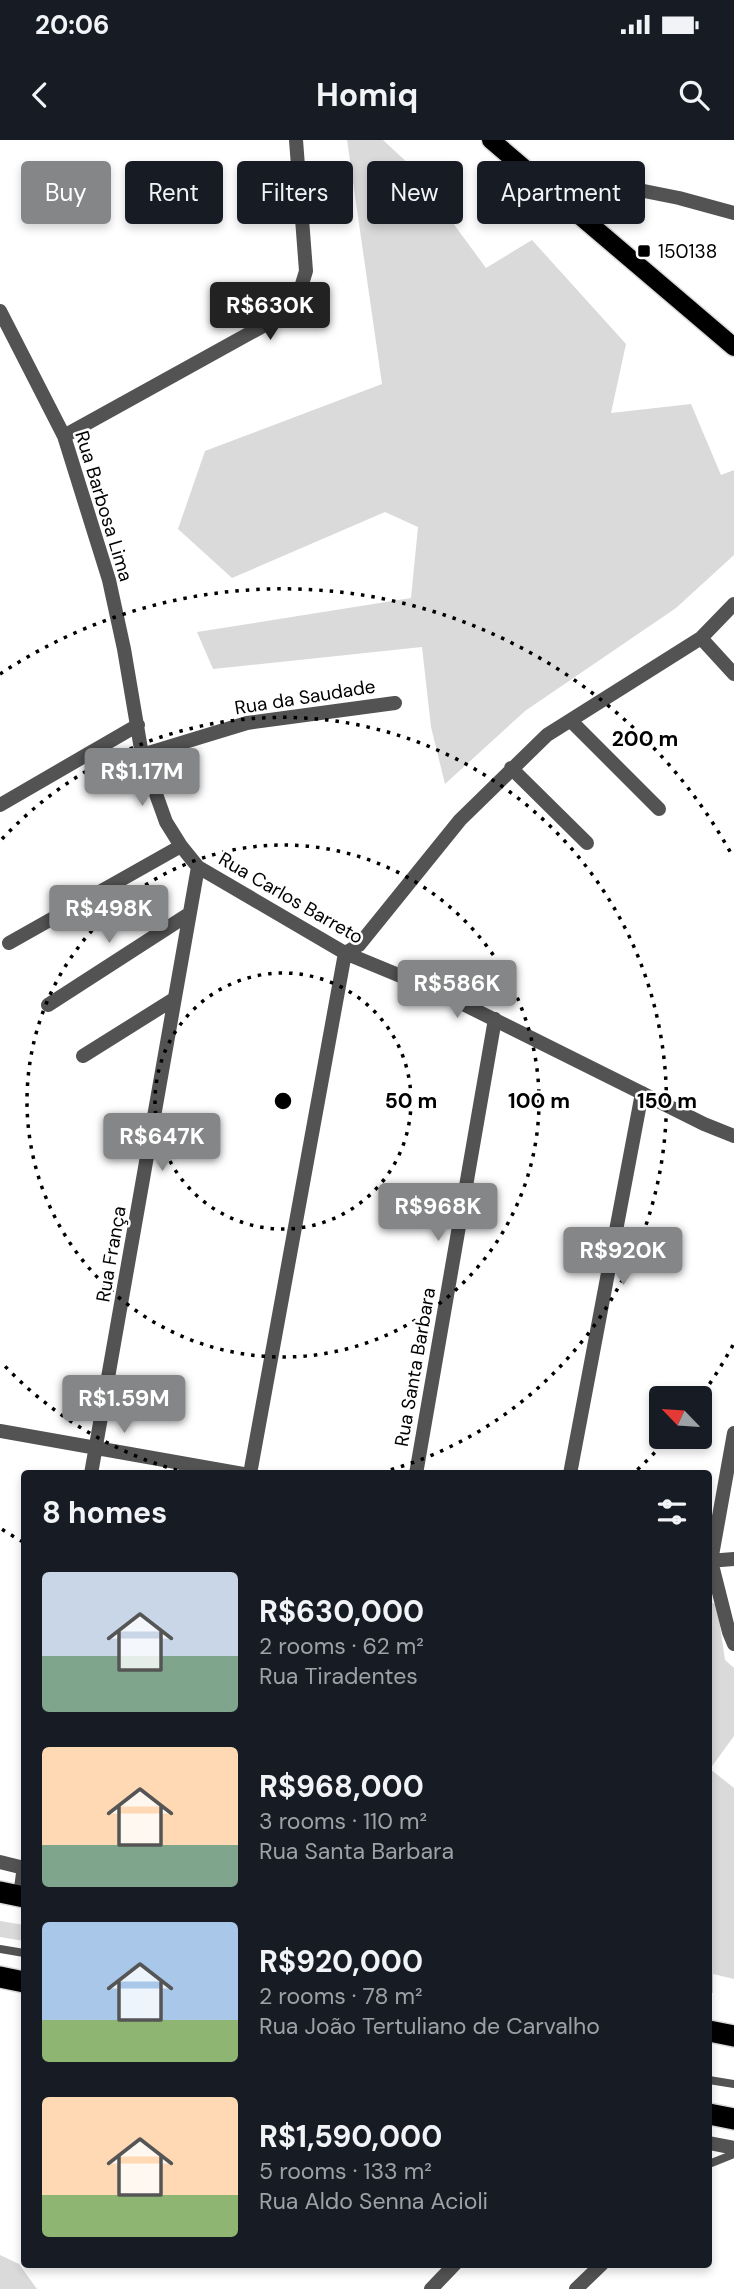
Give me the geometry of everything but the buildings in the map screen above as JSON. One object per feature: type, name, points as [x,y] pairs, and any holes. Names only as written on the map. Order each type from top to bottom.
[{"type":"highway","points":[[0,1977],[21,1981]]},
{"type":"highway","points":[[712,2032],[734,2036]]},
{"type":"highway","points":[[712,2115],[734,2119]]},
{"type":"main road","points":[[491,140],[515,161]]},
{"type":"main road","points":[[589,224],[734,347]]},
{"type":"street","points":[[64,436],[281,316],[299,294],[306,271],[296,140]]},
{"type":"street","points":[[645,191],[734,213]]},
{"type":"street","name":"Rua Barbosa Lima","points":[[0,311],[64,436],[109,580],[138,725]]},
{"type":"street","points":[[251,1470],[345,953],[359,945],[460,820],[547,735],[701,638],[734,604]]},
{"type":"street","points":[[701,638],[734,674]]},
{"type":"street","name":"Rua da Saudade","points":[[142,755],[247,723],[395,703]]},
{"type":"street","points":[[570,721],[659,809]]},
{"type":"street","points":[[0,805],[138,725]]},
{"type":"street","name":"Rua Carlos Barreto","points":[[138,725],[142,755],[166,822],[198,867],[345,953],[495,1018],[642,1093],[734,1136]]},
{"type":"street","points":[[511,768],[587,843]]},
{"type":"street","points":[[9,943],[181,846]]},
{"type":"street","name":"Rua França","points":[[92,1470],[198,867]]},
{"type":"street","points":[[48,1004],[189,914]]},
{"type":"street","points":[[83,1056],[174,999]]},
{"type":"street","name":"Rua Santa Barbara","points":[[417,1470],[495,1018]]},
{"type":"street","points":[[571,1470],[642,1093]]},
{"type":"street","points":[[0,1431],[220,1470]]},
{"type":"street","points":[[712,1550],[734,1433]]},
{"type":"street","points":[[712,1561],[734,1559]]},
{"type":"street","points":[[713,1589],[732,1635]]},
{"type":"street","points":[[0,1862],[21,1866]]},
{"type":"street","points":[[15,1895],[21,1876]]},
{"type":"street","points":[[712,2144],[734,2148]]},
{"type":"street","points":[[431,2289],[452,2268]]},
{"type":"street","points":[[576,2289],[598,2268]]},
{"type":"lane","points":[[0,1949],[21,1952]]},
{"type":"lane","points":[[712,2080],[734,2084]]},
{"type":"lane","points":[[712,2163],[734,2154]]},
{"type":"shaded area","points":[[347,140],[383,140],[406,161],[367,161],[367,224],[454,224],[486,268],[532,240],[626,344],[611,413],[691,404],[721,475],[734,470],[734,555],[676,608],[525,711],[445,784],[431,727],[422,647],[213,669],[197,632],[411,598],[418,527],[385,512],[232,578],[178,529],[205,451],[382,384],[353,182],[353,161],[350,161]]},
{"type":"shaded area","points":[[712,1602],[717,1605],[725,1660],[734,1668],[734,1736],[712,1766]]},
{"type":"shaded area","points":[[712,1771],[734,1788],[734,1979],[713,1974],[713,1993]]},
{"type":"shaded area","points":[[0,1921],[21,1924],[21,1940],[0,1937]]},
{"type":"shaded area","points":[[0,2255],[19,2264],[37,2289],[0,2289]]},
{"type":"place","name":"150138","points":[[644,251]]}]
